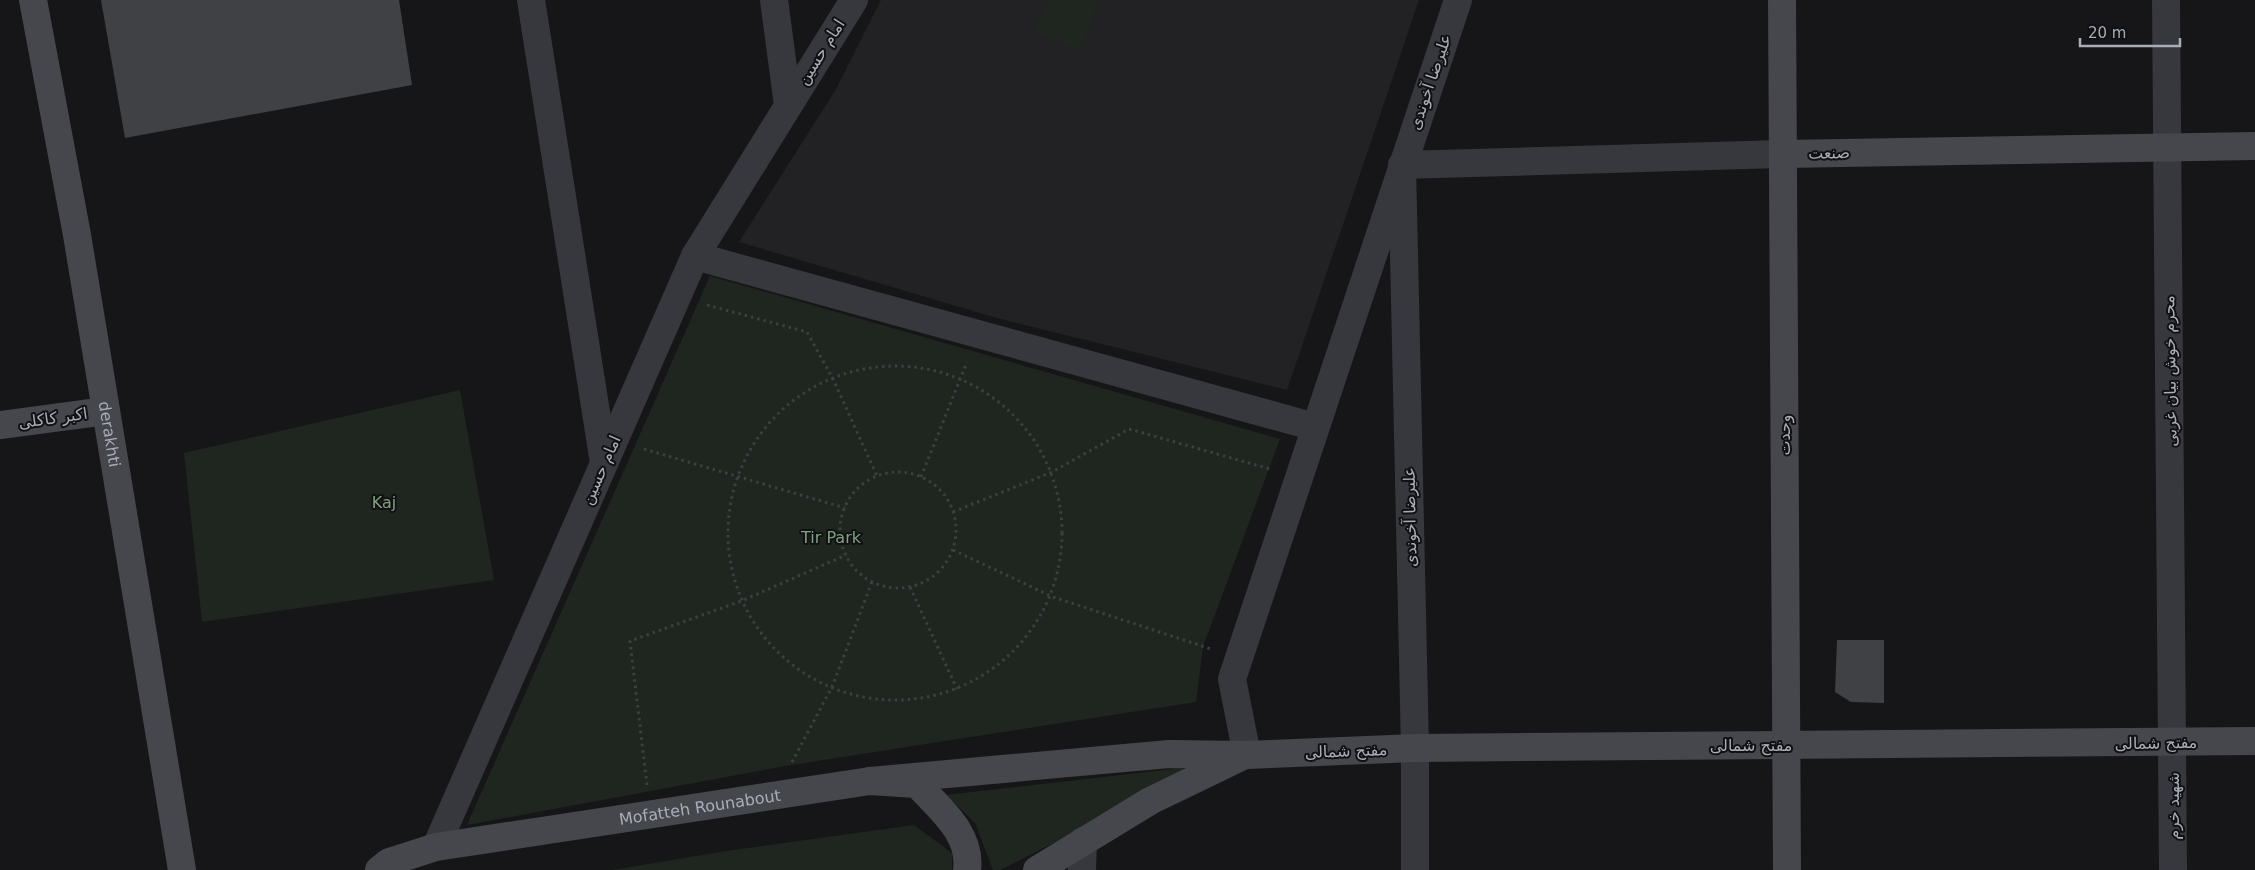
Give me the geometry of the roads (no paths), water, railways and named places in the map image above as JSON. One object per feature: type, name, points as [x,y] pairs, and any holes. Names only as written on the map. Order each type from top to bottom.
[{"type":"street","name":"derakhti","points":[[33,0],[77,235],[182,870]]},
{"type":"street","points":[[531,0],[609,452]]},
{"type":"street","name":"امام حسین","points":[[774,0],[788,104]]},
{"type":"street","name":"امام حسین","points":[[436,847],[695,256],[854,0]]},
{"type":"street","name":"علیرضا آخوندی","points":[[1247,755],[1232,679],[1458,0]]},
{"type":"street","name":"وحدت","points":[[1782,0],[1786,870]]},
{"type":"street","name":"محرم خوش بیان غربی","points":[[2166,0],[2174,743]]},
{"type":"street","name":"صنعت","points":[[1402,165],[1783,154],[2255,146]]},
{"type":"street","name":"علیرضا آخوندی","points":[[1402,165],[1415,748],[1415,870]]},
{"type":"street","points":[[695,256],[1315,427]]},
{"type":"street","name":"اکبر کاکلی","points":[[0,425],[106,411]]},
{"type":"street","name":"مفتح شمالی","points":[[870,781],[1169,754],[1247,755],[1415,748],[2255,741]]},
{"type":"street","name":"شهید خرم","points":[[2173,870],[2174,743]]},
{"type":"street","points":[[1037,870],[1150,801],[1247,755]]},
{"type":"street","name":"Mofatteh Rounabout","points":[[385,867],[436,847],[870,781],[917,784],[957,826],[969,857],[967,870]]},
{"type":"street","points":[[1082,870],[1083,841]]},
{"type":"park label","name":"Kaj","points":[[384,502]]},
{"type":"park label","name":"Tir Park","points":[[831,537]]}]
